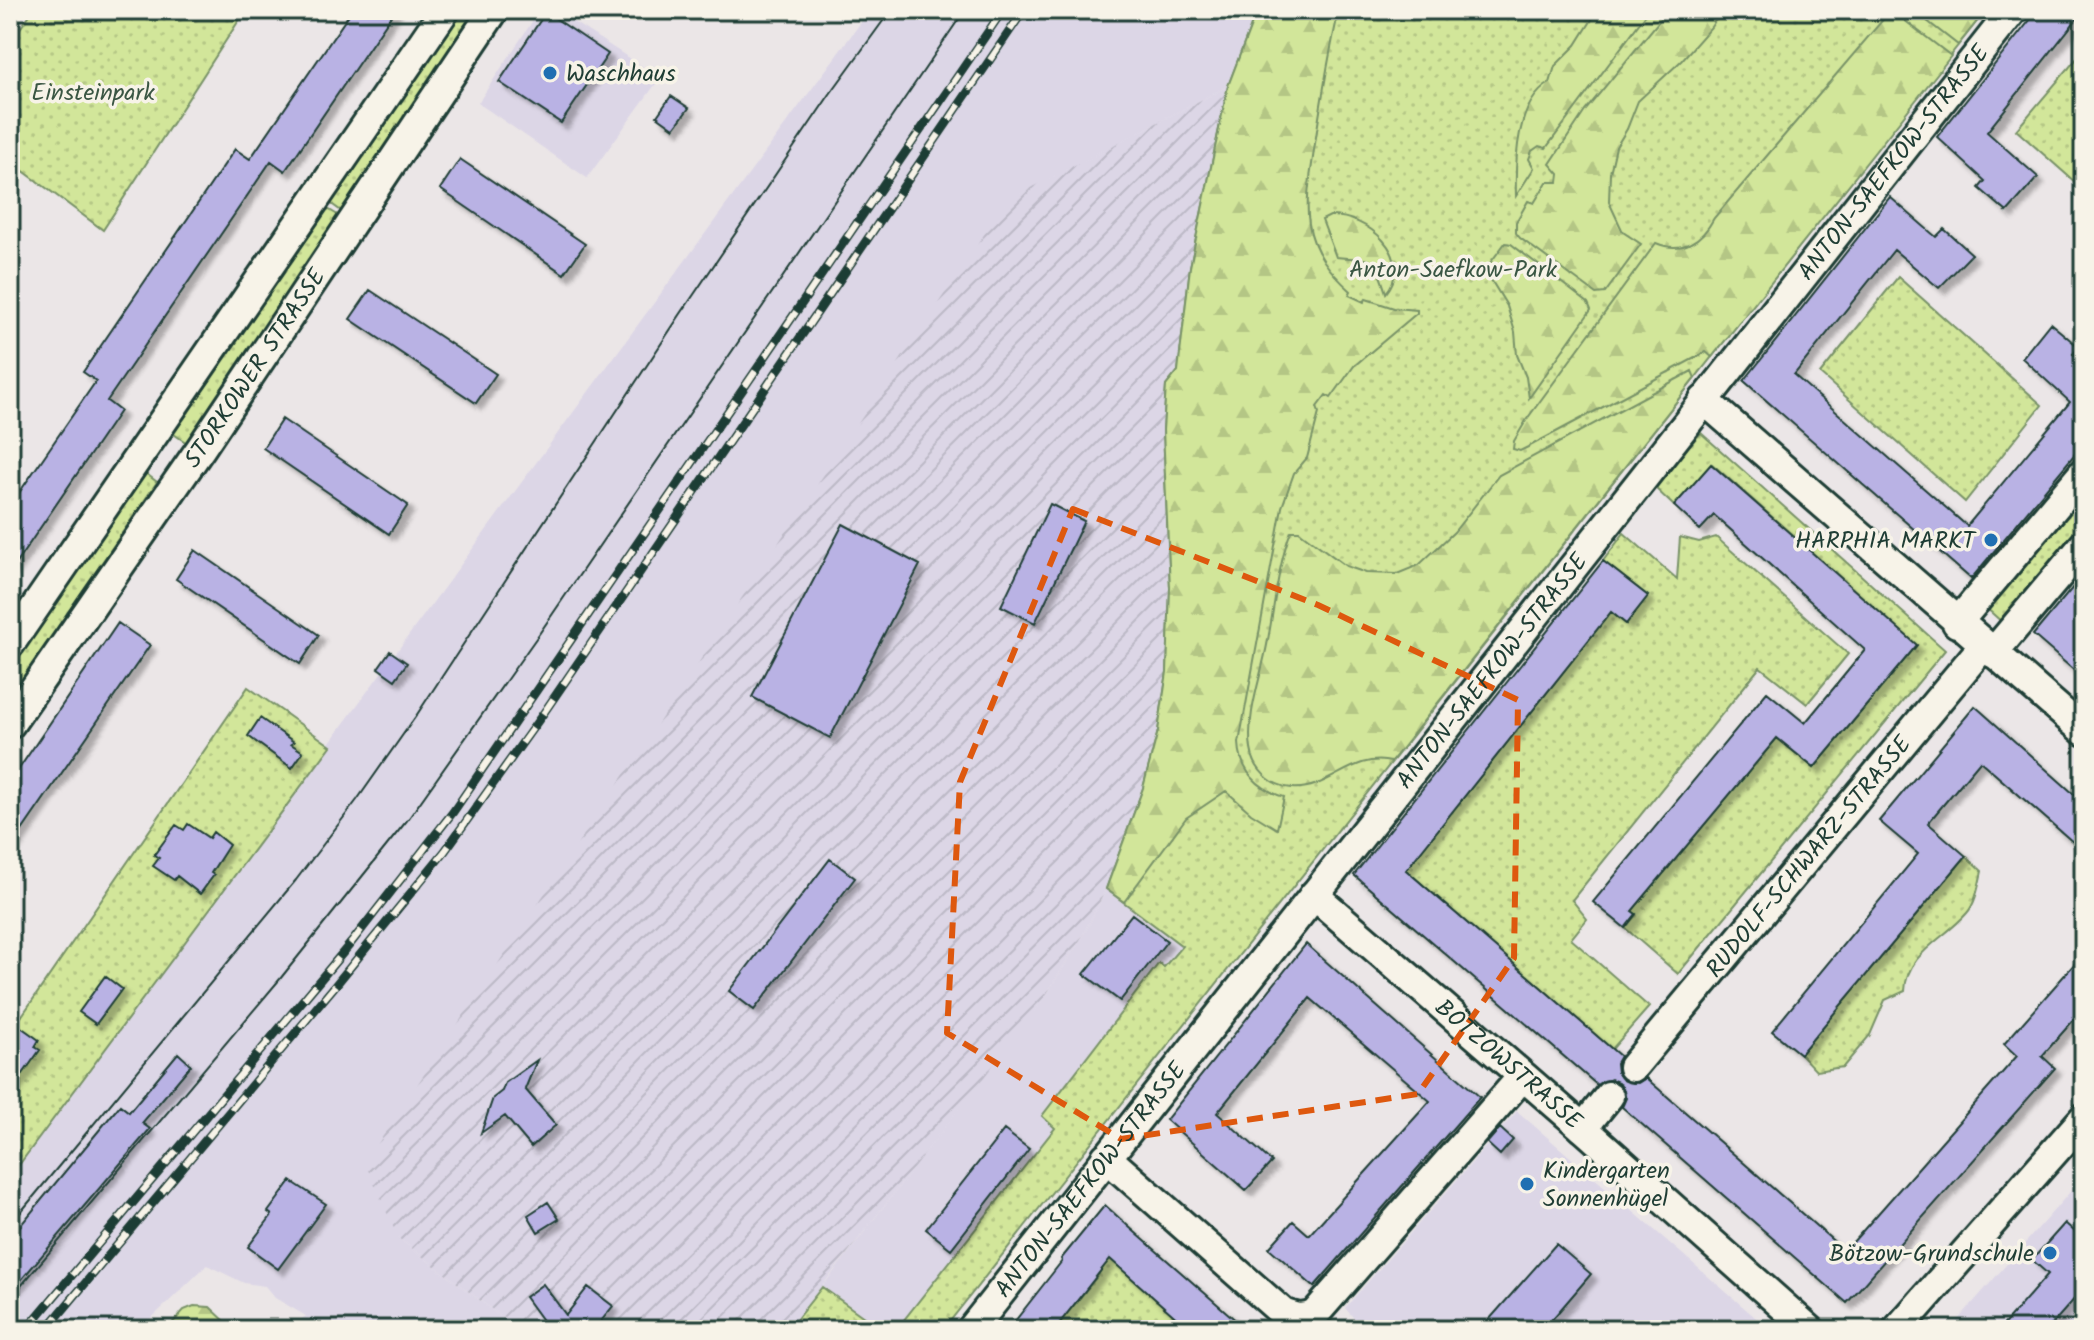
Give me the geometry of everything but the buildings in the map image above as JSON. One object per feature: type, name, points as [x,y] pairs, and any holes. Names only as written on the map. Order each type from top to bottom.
[{"type":"street","name":"STORKOWER STRASSE","points":[[10,644],[445,10]]},
{"type":"street","name":"STORKOWER STRASSE","points":[[10,724],[201,448],[494,10]]},
{"type":"street","name":"ANTON-SAEFKOW-STRASSE","points":[[971,1330],[2013,10]]},
{"type":"street","points":[[1704,400],[2084,731]]},
{"type":"street","points":[[1957,623],[2084,472]]},
{"type":"street","name":"RUDOLF-SCHWARZ-STRASSE","points":[[1633,1067],[1988,649],[2084,545]]},
{"type":"street","name":"BÖTZOWSTRASSE","points":[[1314,895],[1810,1330]]},
{"type":"street","points":[[1106,1157],[1283,1313],[1298,1319],[1307,1318],[1315,1314],[1522,1077]]},
{"type":"street","points":[[1583,1128],[1609,1096]]},
{"type":"street","points":[[1897,1330],[2084,1118]]},
{"type":"highlighted area","points":[[1073,509],[1318,605],[1518,700],[1514,958],[1418,1094],[1121,1139],[947,1033],[960,782]]},
{"type":"shaded area","points":[[540,10],[555,10],[660,78],[587,178],[478,103]]},
{"type":"shaded area","points":[[870,10],[1257,10],[1228,86],[1007,201],[398,1238],[519,1330],[287,1330],[306,1316],[275,1298],[265,1286],[244,1283],[207,1265],[139,1330],[10,1330],[10,1176]]},
{"type":"shaded area","points":[[1228,86],[1190,267],[1178,371],[1166,386],[1163,430],[1170,630],[1158,731],[1143,788],[1106,889],[1085,932],[1026,1023],[788,1330],[519,1330],[398,1238],[365,1163],[1007,200]]},
{"type":"shaded area","points":[[1106,889],[1182,945],[1164,967],[1158,963],[1042,1115],[1056,1128],[896,1330],[882,1330],[822,1287],[1046,995],[1085,932]]},
{"type":"shaded area","name":"Kindergarten Sonnenhügel","points":[[1517,1111],[1770,1330],[1364,1330],[1345,1308]]},
{"type":"shaded area","name":"Bötzow-Grundschule","points":[[2084,1176],[2084,1330],[1949,1330]]},
{"type":"green space","name":"Einsteinpark","points":[[33,10],[245,11],[103,230],[10,161],[10,43]]},
{"type":"green space","points":[[450,10],[465,10],[477,18],[344,213],[322,197]]},
{"type":"green space","name":"Anton-Saefkow-Park","points":[[1257,10],[1986,10],[943,1330],[896,1330],[1055,1128],[1042,1116],[1159,963],[1164,967],[1182,946],[1106,889],[1143,788],[1158,731],[1167,672],[1170,588],[1163,430],[1166,386],[1178,371],[1190,267],[1228,86]]},
{"type":"green space","points":[[1257,10],[1339,10],[1309,187],[1311,234],[1324,261],[1351,291],[1349,295],[1364,302],[1366,299],[1394,308],[1417,310],[1417,313],[1354,366],[1331,398],[1326,395],[1317,407],[1319,413],[1307,458],[1294,473],[1282,507],[1239,743],[1243,762],[1252,778],[1284,797],[1277,829],[1251,813],[1226,791],[1186,818],[1124,902],[1106,889],[1143,788],[1158,731],[1167,672],[1170,588],[1163,430],[1166,386],[1178,371],[1190,267],[1228,86]]},
{"type":"green space","points":[[1598,10],[1649,10],[1546,148],[1539,146],[1532,151],[1529,159],[1534,168],[1516,196],[1517,149],[1530,104],[1550,83],[1555,66],[1576,45]]},
{"type":"green space","points":[[1668,10],[1722,10],[1681,61],[1638,101],[1616,147],[1610,173],[1609,202],[1623,232],[1641,244],[1605,293],[1596,294],[1520,238],[1516,233],[1516,222],[1528,201],[1534,203],[1547,182],[1558,182],[1559,174],[1550,164],[1585,111]]},
{"type":"green space","points":[[1891,10],[1951,56],[1712,357],[1706,352],[1528,447],[1520,451],[1513,449],[1514,441],[1527,419],[1656,243],[1683,246],[1704,233]]},
{"type":"green space","points":[[1913,10],[1986,10],[1958,45]]},
{"type":"green space","points":[[2084,50],[2084,190],[2016,130]]},
{"type":"green space","points":[[318,203],[341,217],[187,443],[165,428]]},
{"type":"green space","points":[[1330,216],[1359,222],[1383,240],[1395,265],[1394,279],[1386,293],[1378,270],[1370,261],[1336,257],[1322,220]]},
{"type":"green space","points":[[1505,243],[1511,244],[1588,303],[1591,310],[1529,398],[1507,306],[1485,270]]},
{"type":"green space","points":[[1898,277],[2042,405],[1965,502],[1820,374]]},
{"type":"green space","points":[[1692,371],[1695,378],[1391,762],[1365,762],[1305,787],[1284,787],[1265,776],[1253,757],[1251,723],[1280,572],[1291,531],[1299,531],[1346,566],[1366,573],[1397,574],[1419,565],[1454,532],[1499,475]]},
{"type":"green space","points":[[1701,433],[1945,650],[1678,974],[1625,928],[1636,915],[1632,911],[1777,738],[1814,768],[1917,645],[1712,464],[1674,506],[1652,485]]},
{"type":"green space","points":[[140,469],[157,482],[10,697],[10,658]]},
{"type":"green space","points":[[2084,482],[2084,534],[2003,623],[1985,607]]},
{"type":"green space","points":[[1624,533],[1677,579],[1680,537],[1699,542],[1716,537],[1848,654],[1807,704],[1760,667],[1572,900],[1587,919],[1571,939],[1649,1007],[1612,1049],[1406,870],[1611,612],[1626,624],[1648,596],[1603,561]]},
{"type":"green space","points":[[248,687],[331,746],[10,1177],[10,1033]]},
{"type":"green space","points":[[1966,856],[1982,871],[1970,909],[1919,956],[1907,978],[1905,991],[1885,1000],[1870,1035],[1843,1067],[1816,1071],[1800,1054]]},
{"type":"green space","points":[[1108,1255],[1190,1330],[1054,1330],[1099,1274]]},
{"type":"green space","points":[[822,1287],[882,1330],[788,1330]]},
{"type":"green space","points":[[194,1306],[210,1307],[227,1323],[224,1330],[166,1330],[184,1310]]},
{"type":"tram line","points":[[10,1225],[296,880],[357,800],[416,716],[680,315],[891,10]]},
{"type":"tram line","points":[[10,1299],[280,979],[409,818],[539,634],[965,10]]},
{"type":"railway","points":[[26,1330],[351,943],[453,812],[1003,10]]},
{"type":"railway","points":[[46,1330],[445,851],[545,711],[1024,10]]},
{"type":"place","name":"Waschhaus","points":[[550,73]]},
{"type":"place","name":"HARPHIA MARKT","points":[[1991,540]]},
{"type":"place","name":"Kindergarten Sonnenhügel","points":[[1527,1184]]},
{"type":"place","name":"Bötzow-Grundschule","points":[[2050,1253]]}]
